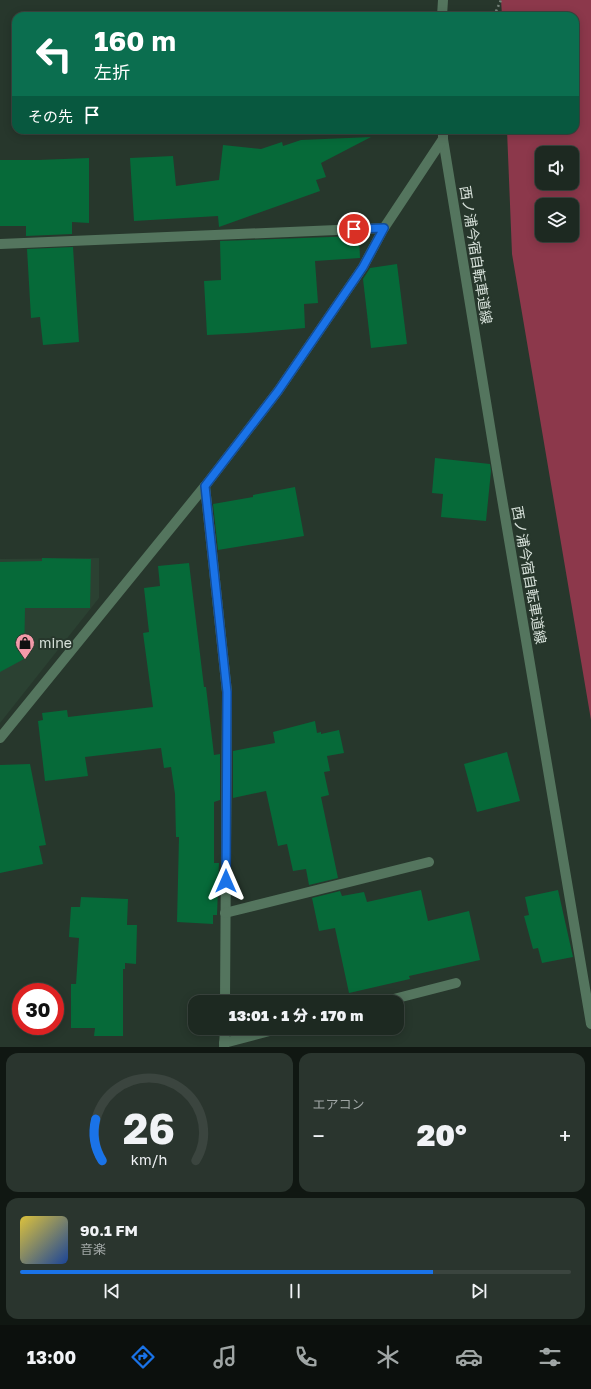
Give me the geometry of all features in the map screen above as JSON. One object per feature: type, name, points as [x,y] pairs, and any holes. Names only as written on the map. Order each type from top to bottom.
[{"type":"street","points":[[442,12],[443,0]]},
{"type":"street","points":[[0,738],[205,486],[278,391],[363,267],[384,228],[443,134]]},
{"type":"street","name":"西ノ浦今宿自転車道線","points":[[443,134],[498,476],[591,1024]]},
{"type":"street","points":[[0,244],[384,228]]},
{"type":"street","points":[[205,486],[227,692],[225,995]]},
{"type":"street","points":[[225,913],[429,862]]},
{"type":"street","points":[[404,996],[456,983]]},
{"type":"street","points":[[224,1045],[258,1035]]},
{"type":"path","points":[[496,12],[501,0]]},
{"type":"shaded area","points":[[501,0],[591,0],[591,720],[512,254],[507,134],[579,134],[579,12],[502,12]]},
{"type":"shaded area","name":"mine","points":[[99,558],[99,598],[0,723],[0,559]]},
{"type":"building","points":[[371,137],[321,163],[326,177],[316,180],[320,191],[219,227],[218,216],[134,221],[130,158],[173,156],[176,186],[219,180],[223,145],[261,149],[282,142],[283,146],[301,140]]},
{"type":"building","points":[[89,158],[89,223],[72,222],[72,234],[26,236],[26,226],[0,226],[0,160]]},
{"type":"building","points":[[359,236],[360,258],[315,261],[318,303],[304,304],[305,328],[207,335],[204,281],[221,280],[220,241]]},
{"type":"building","points":[[73,247],[79,342],[43,345],[40,317],[31,318],[27,249]]},
{"type":"building","points":[[397,264],[407,344],[371,348],[363,279],[370,268]]},
{"type":"building","points":[[435,458],[490,464],[491,471],[486,521],[441,517],[443,494],[432,493]]},
{"type":"building","points":[[295,487],[304,536],[218,550],[213,504],[253,497],[253,495]]},
{"type":"building","points":[[42,558],[91,559],[90,608],[25,608],[24,659],[0,672],[0,562],[42,561]]},
{"type":"building","points":[[189,563],[214,755],[220,754],[220,800],[214,802],[214,863],[219,863],[217,915],[213,915],[213,924],[177,922],[179,837],[176,837],[175,794],[171,767],[164,768],[161,748],[85,757],[88,776],[45,781],[38,721],[43,720],[42,713],[67,710],[68,717],[153,707],[143,633],[149,632],[144,588],[160,586],[158,566]]},
{"type":"building","points":[[315,721],[317,733],[321,732],[321,734],[339,730],[344,753],[327,756],[330,771],[324,772],[329,795],[321,797],[338,878],[309,885],[306,869],[293,871],[287,844],[278,846],[266,791],[233,798],[233,751],[275,743],[273,732]]},
{"type":"building","points":[[507,752],[520,801],[477,812],[464,764]]},
{"type":"building","points":[[30,764],[46,845],[39,846],[43,864],[0,873],[0,765]]},
{"type":"building","points":[[421,890],[428,921],[469,911],[480,960],[409,976],[410,979],[349,993],[335,928],[319,931],[312,898],[340,891],[342,896],[364,892],[367,902]]},
{"type":"building","points":[[558,890],[573,957],[542,963],[538,948],[533,949],[524,916],[529,915],[525,897]]},
{"type":"building","points":[[81,897],[128,899],[127,925],[137,925],[136,964],[125,963],[125,969],[123,969],[123,1036],[94,1036],[95,1028],[71,1028],[71,984],[76,984],[79,938],[69,937],[71,907],[80,907]]},
{"type":"place","name":"mine","points":[[25,660]]},
{"type":"route","points":[[226,881],[227,692],[205,486],[278,391],[363,267],[384,228],[354,229]]}]
